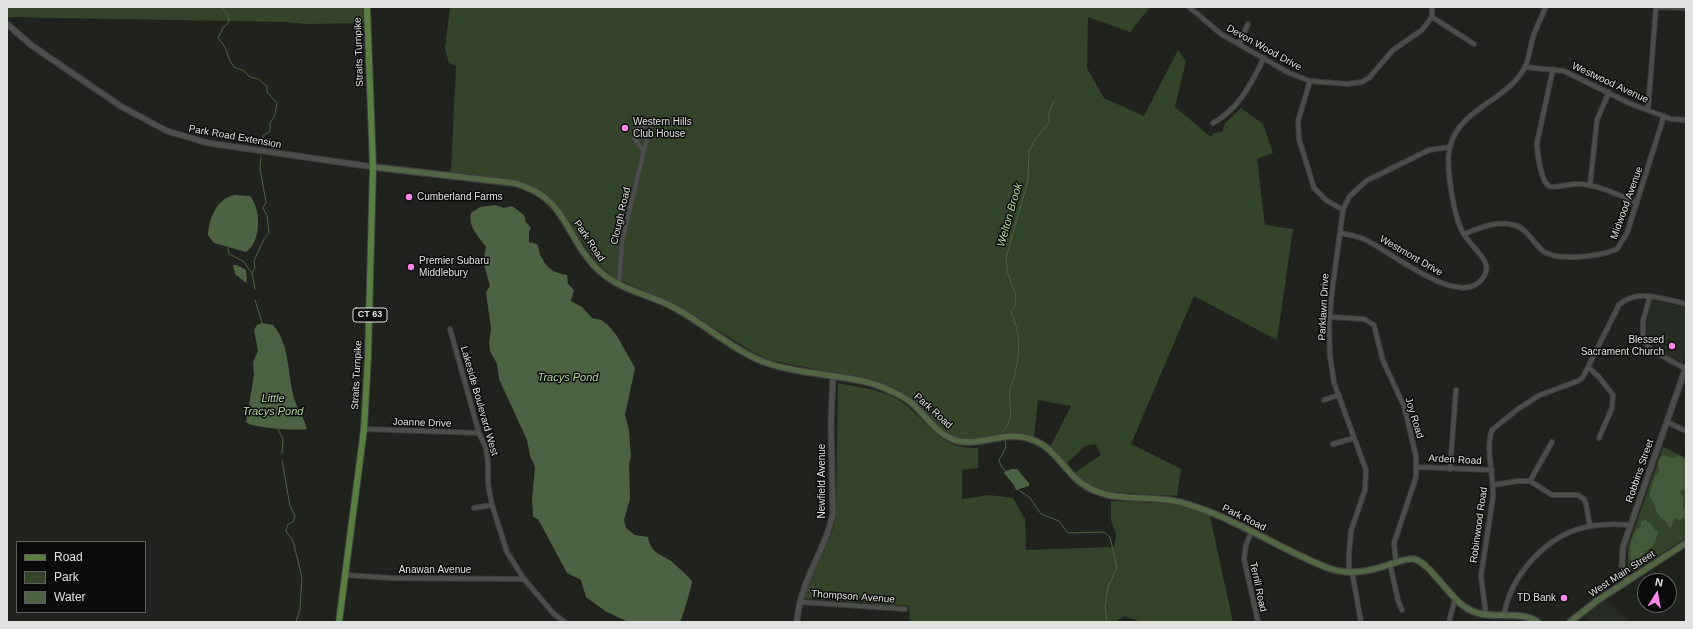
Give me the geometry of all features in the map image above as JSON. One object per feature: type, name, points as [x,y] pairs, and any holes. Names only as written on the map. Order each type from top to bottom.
[{"type":"main road","name":"Straits Turnpike","points":[[340,622],[364,429],[370,310],[373,167],[367,7]]},
{"type":"main road","name":"Park Road","points":[[373,167],[514,183],[536,191],[554,204],[588,257],[599,271],[619,284],[672,306],[765,362],[786,369],[871,384],[894,392],[913,405],[943,434],[955,440],[967,442],[1009,436],[1031,439],[1049,450],[1079,482],[1098,492],[1121,497],[1163,499],[1183,502],[1214,514],[1329,568],[1351,573],[1366,571],[1410,559],[1421,562],[1455,599],[1467,609],[1486,615],[1524,616],[1538,622]]},
{"type":"main road","name":"West Main Street","points":[[1570,622],[1593,604],[1686,543]]},
{"type":"street","name":"Devon Wood Drive","points":[[1189,7],[1209,25],[1290,73],[1310,81],[1347,84],[1362,82],[1369,78],[1393,50],[1422,30],[1432,16]]},
{"type":"street","points":[[1432,7],[1432,16],[1474,44]]},
{"type":"street","points":[[1525,67],[1532,40],[1546,7]]},
{"type":"street","points":[[1648,110],[1656,7],[1686,8]]},
{"type":"street","name":"Park Road Extension","points":[[7,24],[31,45],[122,107],[168,131],[213,144],[373,167]]},
{"type":"street","points":[[1239,44],[1248,24]]},
{"type":"street","points":[[1213,123],[1226,116],[1240,101],[1264,58]]},
{"type":"street","name":"Westwood Avenue","points":[[1525,67],[1564,71],[1631,104],[1664,116],[1686,120]]},
{"type":"street","name":"Westmont Drive","points":[[1340,233],[1364,239],[1439,282],[1463,288],[1472,286],[1481,281],[1486,269],[1485,263],[1464,234],[1458,219],[1448,167],[1450,147],[1459,128],[1468,118],[1510,86],[1525,67]]},
{"type":"street","points":[[1554,69],[1537,143],[1537,154],[1545,183],[1553,187],[1578,184],[1590,185],[1637,203]]},
{"type":"street","points":[[1310,81],[1298,121],[1299,140],[1314,188],[1326,200],[1343,210]]},
{"type":"street","points":[[1590,185],[1597,120],[1609,92]]},
{"type":"street","name":"Midwood Avenue","points":[[1464,234],[1498,223],[1508,223],[1522,229],[1544,251],[1553,256],[1561,258],[1613,251],[1621,245],[1637,203],[1664,116]]},
{"type":"street","name":"Clough Road","points":[[619,284],[622,242],[644,152],[650,126],[646,125],[635,131],[634,138],[636,144],[644,152]]},
{"type":"street","name":"Parklawn Drive","points":[[1361,622],[1349,569],[1351,531],[1367,481],[1364,460],[1354,438],[1332,370],[1330,317],[1343,210],[1349,197],[1366,181],[1429,150],[1450,147]]},
{"type":"street","points":[[1650,296],[1643,321],[1643,340],[1653,351],[1686,368]]},
{"type":"street","name":"Robinwood Road","points":[[1486,615],[1481,576],[1493,485],[1490,444],[1492,430],[1518,409],[1540,395],[1583,378],[1619,305],[1631,297],[1650,296],[1686,304]]},
{"type":"street","name":"Joy Road","points":[[1330,317],[1364,319],[1374,325],[1383,361],[1408,418],[1418,466],[1409,500],[1394,542],[1396,562]]},
{"type":"street","name":"Lakeside Boulevard West","points":[[450,329],[479,433],[486,448],[488,484],[492,505],[507,552],[524,579],[554,614],[565,622]]},
{"type":"street","points":[[1588,367],[1593,370],[1613,395],[1612,408],[1599,438]]},
{"type":"street","name":"Robbins Street","points":[[1627,581],[1623,570],[1622,556],[1630,525],[1686,368]]},
{"type":"street","name":"Newfield Avenue","points":[[797,622],[804,584],[831,525],[833,514],[831,423],[833,377]]},
{"type":"street","points":[[1450,469],[1456,390]]},
{"type":"street","points":[[1324,400],[1339,395]]},
{"type":"street","points":[[1667,422],[1686,431]]},
{"type":"street","name":"Joanne Drive","points":[[364,429],[479,433]]},
{"type":"street","points":[[1333,444],[1354,438]]},
{"type":"street","points":[[1530,481],[1552,442]]},
{"type":"street","name":"Arden Road","points":[[1418,466],[1450,469],[1492,470]]},
{"type":"street","points":[[1493,485],[1518,480],[1530,481],[1536,483],[1546,493],[1552,495],[1578,495],[1584,499],[1590,526]]},
{"type":"street","points":[[474,508],[492,505]]},
{"type":"street","points":[[1504,615],[1509,599],[1526,566],[1548,545],[1575,531],[1590,526],[1630,525]]},
{"type":"street","name":"Terrill Road","points":[[1251,532],[1246,545],[1244,559],[1258,622]]},
{"type":"street","points":[[1390,564],[1398,600],[1402,610]]},
{"type":"street","name":"Anawan Avenue","points":[[346,575],[396,578],[524,579]]},
{"type":"street","points":[[1450,622],[1455,599]]},
{"type":"street","name":"Thompson Avenue","points":[[800,602],[904,609]]},
{"type":"shaded area","points":[[1651,300],[1686,307],[1686,356],[1682,364],[1652,348],[1645,340],[1643,331]]},
{"type":"shaded area","points":[[1663,455],[1675,458],[1678,455],[1686,461],[1686,490],[1681,490],[1680,492],[1684,499],[1683,508],[1686,510],[1686,518],[1682,518],[1680,521],[1675,518],[1671,527],[1669,527],[1667,523],[1658,515],[1649,496],[1655,476],[1659,471],[1658,461]]},
{"type":"shaded area","points":[[1646,520],[1658,532],[1654,544],[1645,551],[1641,559],[1632,564],[1630,549],[1632,538],[1637,529],[1641,526],[1641,521]]},
{"type":"shaded area","points":[[1603,596],[1631,622],[1591,622],[1581,613]]},
{"type":"green space","points":[[7,7],[364,7],[365,23],[307,24],[285,22],[7,17]]},
{"type":"green space","points":[[450,7],[1150,7],[1130,32],[1088,17],[1087,68],[1104,98],[1144,116],[1178,50],[1186,61],[1175,107],[1211,137],[1214,133],[1222,132],[1225,123],[1241,108],[1263,124],[1273,153],[1257,159],[1265,225],[1293,229],[1277,340],[1194,296],[1131,444],[1181,469],[1177,496],[1109,492],[1090,485],[1078,477],[1074,473],[1101,455],[1095,444],[1085,446],[1066,464],[1050,447],[1071,406],[1038,400],[1034,437],[1014,434],[976,440],[951,435],[913,400],[901,392],[874,381],[770,360],[755,353],[680,307],[613,277],[598,264],[557,206],[540,190],[516,181],[451,172],[456,66],[449,63],[445,49]]},
{"type":"green space","points":[[838,383],[883,393],[897,399],[942,438],[952,444],[963,447],[978,448],[978,468],[962,470],[962,499],[989,495],[1013,498],[1025,519],[1026,550],[1114,547],[1116,534],[1111,520],[1111,501],[1162,503],[1186,507],[1210,516],[1233,622],[1142,622],[1124,616],[1116,622],[910,622],[909,606],[803,598],[830,538],[836,517]]},
{"type":"green space","points":[[1663,447],[1686,458],[1686,538],[1634,571],[1630,571],[1628,568],[1628,547]]},
{"type":"water","points":[[235,195],[250,196],[254,201],[258,216],[255,241],[246,252],[214,243],[208,235],[212,216],[219,204],[223,200]]},
{"type":"water","name":"Tracys Pond","points":[[495,205],[504,208],[512,206],[524,215],[526,222],[531,228],[529,232],[529,242],[537,244],[542,259],[550,269],[567,275],[568,284],[574,290],[571,301],[582,307],[592,318],[601,320],[608,325],[617,336],[635,368],[625,415],[629,430],[631,457],[629,464],[630,499],[624,520],[626,528],[635,535],[648,537],[653,549],[671,561],[692,581],[680,622],[628,622],[605,611],[586,597],[581,580],[567,573],[538,519],[533,517],[532,499],[535,467],[530,456],[527,440],[499,379],[497,364],[490,351],[489,343],[491,329],[486,292],[490,286],[483,261],[486,247],[474,231],[470,218],[471,213],[480,207]]},
{"type":"water","points":[[233,265],[237,265],[246,270],[246,283],[235,274]]},
{"type":"water","name":"Little Tracys Pond","points":[[262,323],[273,325],[283,343],[293,394],[307,429],[285,429],[256,426],[246,422],[254,375],[253,362],[258,351],[254,330],[257,325]]},
{"type":"water","points":[[1012,469],[1017,469],[1029,483],[1029,486],[1016,490],[1014,485],[1004,473]]},
{"type":"waterway","points":[[222,7],[228,15],[229,22],[223,28],[218,38],[225,47],[230,61],[234,67],[244,71],[250,77],[258,79],[267,86],[267,92],[277,103],[275,115],[270,123],[270,131],[263,136],[262,147]]},
{"type":"waterway","name":"Welton Brook","points":[[1004,431],[1011,414],[1010,389],[1015,374],[1019,350],[1017,328],[1011,312],[1015,306],[1016,296],[1008,274],[1006,258],[1028,180],[1029,151],[1035,140],[1049,122],[1049,113],[1054,101]]},
{"type":"waterway","points":[[255,289],[252,273],[255,268],[254,261],[264,239],[269,233],[267,215],[263,208],[266,202],[260,169],[261,156]]},
{"type":"waterway","points":[[228,248],[229,254],[243,261],[252,273]]},
{"type":"waterway","points":[[255,300],[262,323]]},
{"type":"waterway","points":[[278,429],[283,439],[282,454]]},
{"type":"waterway","name":"Welton Brook","points":[[1005,440],[1006,447],[999,460],[1002,468],[1006,471]]},
{"type":"waterway","points":[[282,460],[290,506],[295,516],[293,522],[288,524],[286,531],[293,541],[302,577],[300,609],[296,622]]},
{"type":"waterway","name":"Welton Brook","points":[[1017,489],[1030,498],[1041,514],[1059,521],[1068,533],[1104,532],[1110,537],[1117,568],[1108,587],[1105,607],[1107,622]]},
{"type":"place","name":"Western Hills Club House","points":[[625,128]]},
{"type":"place","name":"Cumberland Farms","points":[[409,197]]},
{"type":"place","name":"Premier Subaru Middlebury","points":[[411,267]]},
{"type":"place","name":"Blessed Sacrament Church","points":[[1672,346]]},
{"type":"place","name":"TD Bank","points":[[1564,598]]}]
